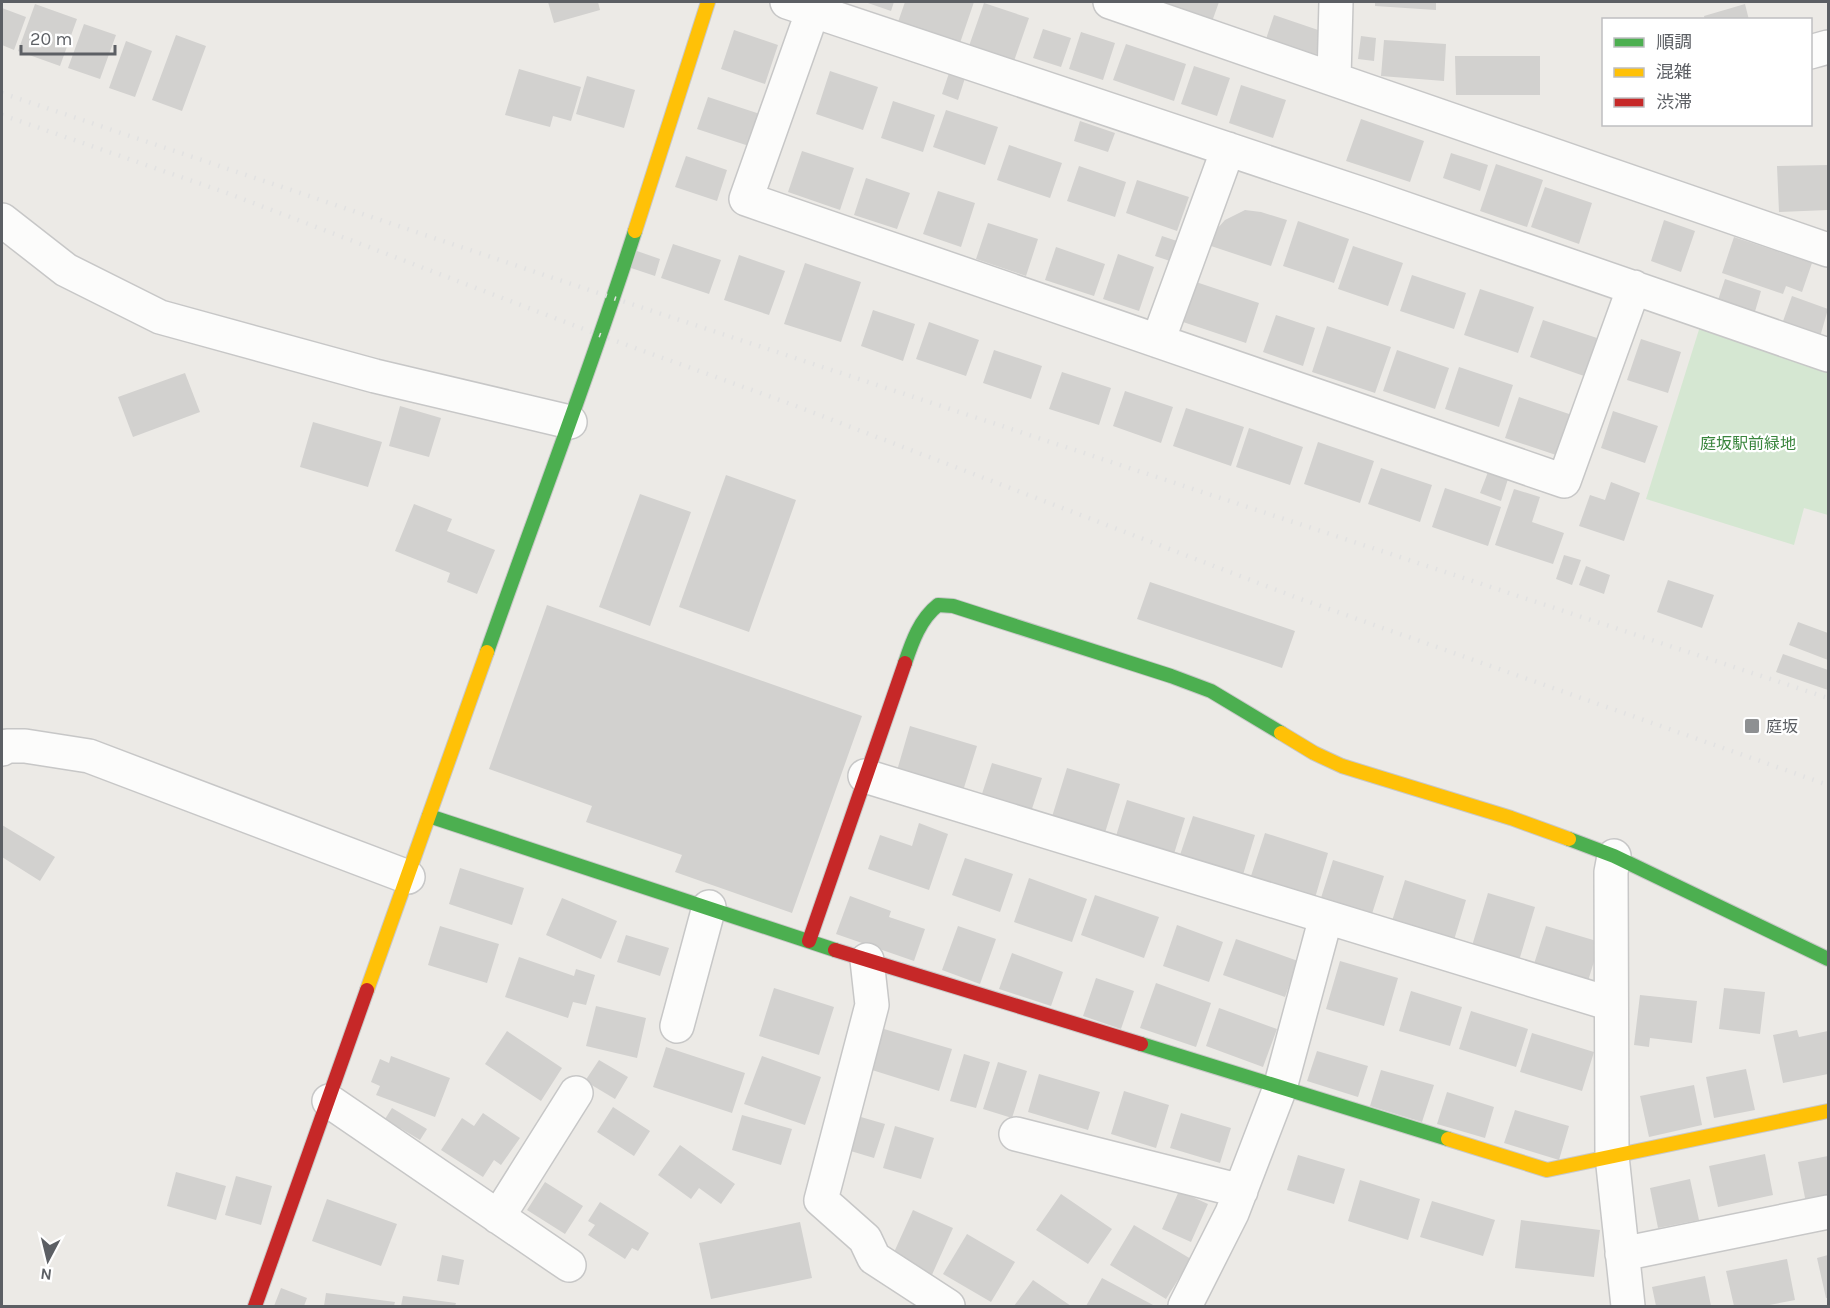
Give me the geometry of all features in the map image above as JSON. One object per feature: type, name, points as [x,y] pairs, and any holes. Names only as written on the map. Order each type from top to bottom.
[{"type":"street","points":[[255,1306],[602,336],[708,2]]},
{"type":"street","points":[[1110,2],[1828,250]]},
{"type":"street","points":[[1334,78],[1336,2]]},
{"type":"street","points":[[1634,287],[1564,481],[746,199],[800,6],[1228,149],[1634,287],[1828,355]]},
{"type":"street","points":[[1812,51],[1828,47]]},
{"type":"street","points":[[1158,341],[1228,149]]},
{"type":"street","points":[[2,220],[66,270],[160,317],[375,376],[570,422]]},
{"type":"street","points":[[809,940],[917,631],[928,613],[938,605],[953,606],[1211,691],[1314,753],[1342,766],[1510,818],[1614,856],[1828,959]]},
{"type":"street","points":[[2,749],[7,746],[25,746],[90,756],[408,877]]},
{"type":"street","points":[[865,776],[1611,1004]]},
{"type":"street","points":[[429,816],[867,960],[1546,1170],[1828,1111]]},
{"type":"street","points":[[1614,856],[1611,872],[1612,1156],[1628,1306]]},
{"type":"street","points":[[676,1026],[710,907]]},
{"type":"street","points":[[1185,1306],[1232,1213],[1280,1088],[1326,917]]},
{"type":"street","points":[[867,960],[872,1005],[820,1200],[865,1239],[874,1258],[948,1306]]},
{"type":"street","points":[[498,1217],[576,1094]]},
{"type":"street","points":[[329,1101],[569,1265]]},
{"type":"street","points":[[1016,1134],[1241,1191]]},
{"type":"street","points":[[1622,1254],[1828,1212]]},
{"type":"green space","name":"庭坂駅前緑地","points":[[1702,320],[1828,365],[1828,515],[1804,508],[1794,545],[1646,499]]},
{"type":"building","points":[[548,2],[598,2],[600,10],[554,23]]},
{"type":"building","points":[[865,2],[894,2],[891,11]]},
{"type":"building","points":[[905,2],[974,2],[960,43],[898,22]]},
{"type":"building","points":[[1130,2],[1219,2],[1209,30]]},
{"type":"building","points":[[1375,2],[1436,2],[1436,10],[1375,6]]},
{"type":"building","points":[[984,3],[1029,18],[1014,61],[969,46]]},
{"type":"building","points":[[35,4],[77,19],[60,66],[18,51]]},
{"type":"building","points":[[1745,4],[1748,18],[1704,18],[1704,16]]},
{"type":"building","points":[[2,8],[26,17],[14,50],[2,45]]},
{"type":"building","points":[[1274,15],[1324,32],[1313,65],[1263,48]]},
{"type":"building","points":[[84,24],[116,35],[100,79],[68,68]]},
{"type":"building","points":[[1043,29],[1071,38],[1061,67],[1033,58]]},
{"type":"building","points":[[734,30],[778,45],[765,84],[721,69]]},
{"type":"building","points":[[1081,32],[1115,43],[1103,80],[1069,69]]},
{"type":"building","points":[[176,35],[206,46],[182,111],[152,100]]},
{"type":"building","points":[[1361,36],[1376,38],[1374,61],[1358,59]]},
{"type":"building","points":[[1384,40],[1446,44],[1444,81],[1381,76]]},
{"type":"building","points":[[126,41],[152,51],[135,97],[109,88]]},
{"type":"building","points":[[1126,44],[1186,64],[1174,101],[1113,80]]},
{"type":"building","points":[[1455,56],[1540,56],[1540,95],[1456,95]]},
{"type":"building","points":[[1194,66],[1230,78],[1217,116],[1181,104]]},
{"type":"building","points":[[519,69],[581,87],[571,121],[553,116],[550,127],[505,115]]},
{"type":"building","points":[[830,71],[878,87],[863,130],[816,114]]},
{"type":"building","points":[[949,73],[965,78],[958,100],[942,94]]},
{"type":"building","points":[[587,76],[635,90],[624,128],[576,114]]},
{"type":"building","points":[[1241,85],[1286,100],[1273,138],[1229,123]]},
{"type":"building","points":[[708,97],[760,114],[749,146],[697,129]]},
{"type":"building","points":[[893,101],[935,115],[923,152],[881,138]]},
{"type":"building","points":[[946,110],[998,127],[985,165],[933,147]]},
{"type":"building","points":[[1361,119],[1424,141],[1410,182],[1346,161]]},
{"type":"building","points":[[1080,121],[1115,133],[1108,152],[1074,141]]},
{"type":"building","points":[[1009,145],[1062,163],[1050,198],[997,180]]},
{"type":"building","points":[[802,151],[854,168],[840,210],[788,192]]},
{"type":"building","points":[[1451,153],[1488,165],[1480,191],[1443,178]]},
{"type":"building","points":[[686,156],[727,170],[717,201],[675,187]]},
{"type":"building","points":[[1496,164],[1543,180],[1527,227],[1480,211]]},
{"type":"building","points":[[1828,165],[1828,210],[1779,212],[1777,166]]},
{"type":"building","points":[[1079,166],[1126,182],[1115,217],[1067,201]]},
{"type":"building","points":[[866,178],[910,193],[897,229],[854,215]]},
{"type":"building","points":[[1137,180],[1189,197],[1177,231],[1126,213]]},
{"type":"building","points":[[1545,187],[1592,203],[1579,244],[1531,227]]},
{"type":"building","points":[[938,191],[975,203],[961,247],[923,234]]},
{"type":"building","points":[[1245,210],[1287,220],[1271,266],[1211,246],[1216,230],[1225,220]]},
{"type":"building","points":[[1664,220],[1695,231],[1681,272],[1651,261]]},
{"type":"building","points":[[1298,221],[1349,239],[1334,283],[1283,266]]},
{"type":"building","points":[[988,223],[1038,239],[1026,276],[976,259]]},
{"type":"building","points":[[1162,236],[1180,242],[1173,262],[1155,256]]},
{"type":"building","points":[[1734,237],[1812,263],[1802,292],[1786,286],[1783,294],[1722,273]]},
{"type":"building","points":[[673,244],[721,260],[709,294],[661,278]]},
{"type":"building","points":[[1353,246],[1403,263],[1388,306],[1338,289]]},
{"type":"building","points":[[1056,247],[1105,264],[1094,296],[1045,280]]},
{"type":"building","points":[[637,251],[660,259],[655,276],[631,268]]},
{"type":"building","points":[[1118,254],[1154,267],[1139,311],[1103,299]]},
{"type":"building","points":[[739,255],[785,271],[769,315],[724,300]]},
{"type":"building","points":[[805,263],[861,282],[841,342],[784,324]]},
{"type":"building","points":[[1412,275],[1466,293],[1454,329],[1400,311]]},
{"type":"building","points":[[1725,279],[1761,291],[1754,315],[1717,303]]},
{"type":"building","points":[[1193,281],[1259,303],[1246,343],[1180,321]]},
{"type":"building","points":[[1480,289],[1534,307],[1518,353],[1464,335]]},
{"type":"building","points":[[1792,296],[1828,309],[1820,337],[1782,324]]},
{"type":"building","points":[[873,310],[915,324],[903,361],[861,346]]},
{"type":"building","points":[[1276,315],[1315,328],[1303,366],[1263,352]]},
{"type":"building","points":[[1543,320],[1597,338],[1584,376],[1530,357]]},
{"type":"building","points":[[929,322],[979,340],[966,376],[916,359]]},
{"type":"building","points":[[1327,326],[1391,347],[1375,393],[1312,372]]},
{"type":"building","points":[[1641,339],[1681,352],[1668,393],[1627,380]]},
{"type":"building","points":[[994,350],[1042,366],[1031,399],[983,383]]},
{"type":"building","points":[[1397,350],[1449,368],[1435,409],[1383,391]]},
{"type":"building","points":[[1459,367],[1513,385],[1499,427],[1445,409]]},
{"type":"building","points":[[1062,372],[1111,388],[1099,425],[1049,409]]},
{"type":"building","points":[[185,373],[200,412],[133,437],[118,397]]},
{"type":"building","points":[[1125,391],[1173,407],[1161,443],[1113,426]]},
{"type":"building","points":[[1519,397],[1575,416],[1562,457],[1505,438]]},
{"type":"building","points":[[400,406],[441,418],[429,457],[389,446]]},
{"type":"building","points":[[1186,408],[1244,427],[1231,466],[1173,446]]},
{"type":"building","points":[[1613,411],[1658,426],[1645,463],[1601,448]]},
{"type":"building","points":[[313,422],[382,442],[368,487],[300,467]]},
{"type":"building","points":[[1249,428],[1303,447],[1290,485],[1236,467]]},
{"type":"building","points":[[1318,442],[1374,461],[1360,503],[1304,484]]},
{"type":"building","points":[[1381,468],[1432,485],[1420,522],[1368,504]]},
{"type":"building","points":[[1488,472],[1508,479],[1501,501],[1480,493]]},
{"type":"building","points":[[726,475],[796,500],[749,632],[679,607]]},
{"type":"building","points":[[1611,482],[1640,493],[1624,541],[1579,526],[1590,495],[1605,500]]},
{"type":"building","points":[[1445,488],[1501,507],[1488,546],[1432,527]]},
{"type":"building","points":[[1514,489],[1540,497],[1532,522],[1564,533],[1553,564],[1495,545]]},
{"type":"building","points":[[640,494],[691,512],[650,626],[599,607]]},
{"type":"building","points":[[414,504],[452,519],[447,531],[495,550],[477,594],[447,582],[450,573],[395,551]]},
{"type":"building","points":[[1564,555],[1581,560],[1572,585],[1556,579]]},
{"type":"building","points":[[1586,566],[1610,575],[1604,594],[1579,585]]},
{"type":"building","points":[[1668,580],[1714,595],[1702,628],[1657,612]]},
{"type":"building","points":[[1150,582],[1295,631],[1282,668],[1137,619]]},
{"type":"building","points":[[547,605],[862,716],[792,913],[675,872],[682,855],[586,822],[592,806],[489,769]]},
{"type":"building","points":[[1798,622],[1828,633],[1828,660],[1789,645]]},
{"type":"building","points":[[1783,654],[1828,670],[1828,690],[1776,672]]},
{"type":"building","points":[[910,726],[977,746],[962,794],[896,774]]},
{"type":"building","points":[[992,763],[1042,778],[1030,815],[980,800]]},
{"type":"building","points":[[1067,768],[1120,784],[1104,836],[1051,820]]},
{"type":"building","points":[[1127,800],[1185,818],[1174,854],[1116,836]]},
{"type":"building","points":[[1193,816],[1255,835],[1242,878],[1179,858]]},
{"type":"building","points":[[919,823],[948,834],[929,890],[868,869],[880,835],[912,846]]},
{"type":"building","points":[[2,825],[55,857],[40,881],[2,857]]},
{"type":"building","points":[[1265,833],[1328,853],[1315,898],[1250,879]]},
{"type":"building","points":[[965,858],[1013,874],[1000,912],[952,895]]},
{"type":"building","points":[[1333,860],[1384,876],[1371,917],[1320,901]]},
{"type":"building","points":[[460,868],[524,888],[512,925],[449,904]]},
{"type":"building","points":[[1029,878],[1087,899],[1072,942],[1014,922]]},
{"type":"building","points":[[1405,880],[1466,900],[1454,940],[1392,921]]},
{"type":"building","points":[[1488,893],[1535,907],[1518,964],[1471,949]]},
{"type":"building","points":[[1095,895],[1159,917],[1144,958],[1081,935]]},
{"type":"building","points":[[850,896],[891,911],[889,917],[925,929],[914,961],[836,934]]},
{"type":"building","points":[[562,898],[617,921],[601,959],[546,935]]},
{"type":"building","points":[[1177,925],[1223,942],[1209,982],[1163,966]]},
{"type":"building","points":[[440,926],[499,944],[487,983],[428,965]]},
{"type":"building","points":[[958,926],[996,939],[980,984],[942,970]]},
{"type":"building","points":[[1546,926],[1600,942],[1588,981],[1534,964]]},
{"type":"building","points":[[626,935],[669,948],[660,976],[617,962]]},
{"type":"building","points":[[1236,939],[1298,961],[1285,997],[1223,975]]},
{"type":"building","points":[[1012,953],[1063,972],[1051,1006],[999,989]]},
{"type":"building","points":[[519,957],[574,976],[576,969],[595,975],[586,1005],[573,1002],[568,1018],[505,997]]},
{"type":"building","points":[[1340,961],[1398,978],[1384,1026],[1326,1009]]},
{"type":"building","points":[[1096,978],[1134,991],[1121,1029],[1083,1016]]},
{"type":"building","points":[[1156,983],[1211,1003],[1196,1047],[1140,1028]]},
{"type":"building","points":[[774,988],[834,1007],[819,1055],[759,1036]]},
{"type":"building","points":[[1724,988],[1765,992],[1760,1034],[1719,1029]]},
{"type":"building","points":[[1411,991],[1462,1007],[1450,1046],[1399,1031]]},
{"type":"building","points":[[1640,995],[1697,1001],[1692,1043],[1650,1038],[1649,1047],[1634,1045]]},
{"type":"building","points":[[596,1006],[646,1018],[637,1058],[586,1046]]},
{"type":"building","points":[[1219,1008],[1277,1029],[1263,1067],[1206,1046]]},
{"type":"building","points":[[1471,1011],[1528,1029],[1516,1067],[1459,1049]]},
{"type":"building","points":[[884,1029],[952,1049],[939,1091],[872,1070]]},
{"type":"building","points":[[1797,1030],[1799,1037],[1828,1031],[1828,1074],[1783,1083],[1773,1035]]},
{"type":"building","points":[[507,1031],[562,1068],[541,1101],[485,1064]]},
{"type":"building","points":[[1532,1033],[1594,1052],[1582,1091],[1520,1072]]},
{"type":"building","points":[[666,1047],[745,1073],[732,1113],[653,1087]]},
{"type":"building","points":[[1317,1051],[1368,1066],[1358,1097],[1307,1081]]},
{"type":"building","points":[[964,1054],[990,1062],[976,1108],[950,1101]]},
{"type":"building","points":[[391,1056],[450,1078],[435,1117],[376,1095],[380,1086],[371,1082],[380,1059],[389,1063]]},
{"type":"building","points":[[762,1056],[821,1077],[805,1125],[744,1104]]},
{"type":"building","points":[[599,1060],[628,1077],[615,1099],[585,1081]]},
{"type":"building","points":[[998,1062],[1027,1071],[1012,1118],[983,1109]]},
{"type":"building","points":[[1746,1069],[1755,1110],[1714,1118],[1706,1077]]},
{"type":"building","points":[[1381,1070],[1434,1085],[1422,1122],[1370,1106]]},
{"type":"building","points":[[1039,1074],[1100,1092],[1088,1130],[1028,1112]]},
{"type":"building","points":[[1694,1085],[1702,1125],[1649,1137],[1640,1096]]},
{"type":"building","points":[[1124,1091],[1169,1105],[1156,1148],[1111,1134]]},
{"type":"building","points":[[1447,1092],[1494,1107],[1485,1138],[1437,1124]]},
{"type":"building","points":[[613,1107],[650,1131],[634,1156],[597,1132]]},
{"type":"building","points":[[392,1108],[427,1129],[420,1140],[385,1119]]},
{"type":"building","points":[[1515,1110],[1569,1126],[1559,1160],[1504,1143]]},
{"type":"building","points":[[483,1113],[520,1138],[501,1165],[494,1160],[483,1177],[441,1150],[462,1118],[474,1126]]},
{"type":"building","points":[[1181,1113],[1231,1128],[1220,1163],[1170,1148]]},
{"type":"building","points":[[742,1115],[792,1129],[781,1165],[732,1150]]},
{"type":"building","points":[[854,1115],[885,1124],[874,1158],[844,1149]]},
{"type":"building","points":[[895,1126],[934,1138],[921,1179],[883,1168]]},
{"type":"building","points":[[680,1145],[735,1184],[721,1204],[699,1188],[691,1199],[658,1175]]},
{"type":"building","points":[[1765,1154],[1773,1195],[1718,1207],[1709,1166]]},
{"type":"building","points":[[1298,1155],[1345,1169],[1334,1204],[1287,1190]]},
{"type":"building","points":[[1828,1156],[1828,1198],[1806,1203],[1798,1162]]},
{"type":"building","points":[[176,1172],[226,1186],[216,1220],[167,1206]]},
{"type":"building","points":[[236,1176],[272,1186],[261,1225],[225,1215]]},
{"type":"building","points":[[1690,1179],[1699,1220],[1658,1228],[1650,1188]]},
{"type":"building","points":[[1360,1180],[1420,1199],[1408,1240],[1348,1221]]},
{"type":"building","points":[[545,1182],[583,1206],[565,1234],[527,1210]]},
{"type":"building","points":[[1179,1191],[1208,1204],[1191,1242],[1162,1229]]},
{"type":"building","points":[[1061,1194],[1112,1229],[1088,1264],[1036,1230]]},
{"type":"building","points":[[327,1199],[397,1224],[381,1266],[312,1241]]},
{"type":"building","points":[[1432,1201],[1495,1220],[1483,1256],[1420,1237]]},
{"type":"building","points":[[600,1202],[649,1233],[638,1251],[632,1248],[625,1259],[588,1235],[595,1225],[588,1221]]},
{"type":"building","points":[[913,1210],[953,1228],[931,1277],[891,1259]]},
{"type":"building","points":[[1521,1220],[1600,1230],[1594,1277],[1515,1268]]},
{"type":"building","points":[[800,1222],[812,1278],[711,1299],[699,1243]]},
{"type":"building","points":[[1134,1225],[1191,1259],[1166,1299],[1110,1265]]},
{"type":"building","points":[[967,1234],[1015,1262],[991,1302],[943,1274]]},
{"type":"building","points":[[442,1255],[464,1260],[459,1285],[437,1281]]},
{"type":"building","points":[[1828,1255],[1828,1298],[1826,1298],[1817,1258]]},
{"type":"building","points":[[1787,1259],[1795,1300],[1764,1306],[1734,1306],[1726,1271]]},
{"type":"building","points":[[1705,1276],[1711,1306],[1656,1306],[1652,1287]]},
{"type":"building","points":[[1102,1278],[1155,1306],[1086,1306]]},
{"type":"building","points":[[1033,1280],[1071,1306],[1014,1306]]},
{"type":"building","points":[[281,1288],[307,1298],[304,1306],[274,1306]]},
{"type":"building","points":[[326,1293],[395,1302],[394,1306],[324,1306]]},
{"type":"building","points":[[403,1296],[456,1303],[455,1306],[401,1306]]},
{"type":"railway","points":[[2,93],[613,298],[1828,698]]},
{"type":"railway","points":[[2,115],[227,193],[602,336],[788,403],[1295,597],[1828,785]]},
{"type":"traffic: fast","points":[[487,652],[635,231]]},
{"type":"traffic: fast","points":[[905,663],[926,617],[938,605],[953,606],[1211,691],[1281,733]]},
{"type":"traffic: fast","points":[[429,816],[835,950]]},
{"type":"traffic: fast","points":[[1569,839],[1614,856],[1828,959]]},
{"type":"traffic: fast","points":[[1141,1044],[1448,1139]]},
{"type":"traffic: slow","points":[[635,231],[708,2]]},
{"type":"traffic: slow","points":[[367,990],[487,652]]},
{"type":"traffic: slow","points":[[1281,733],[1314,753],[1342,766],[1511,818],[1569,839]]},
{"type":"traffic: slow","points":[[1448,1139],[1547,1170],[1828,1111]]},
{"type":"traffic: jam","points":[[809,941],[905,663]]},
{"type":"traffic: jam","points":[[835,950],[1141,1044]]},
{"type":"traffic: jam","points":[[255,1306],[367,990]]},
{"type":"place","name":"庭坂","points":[[1752,726]]}]
